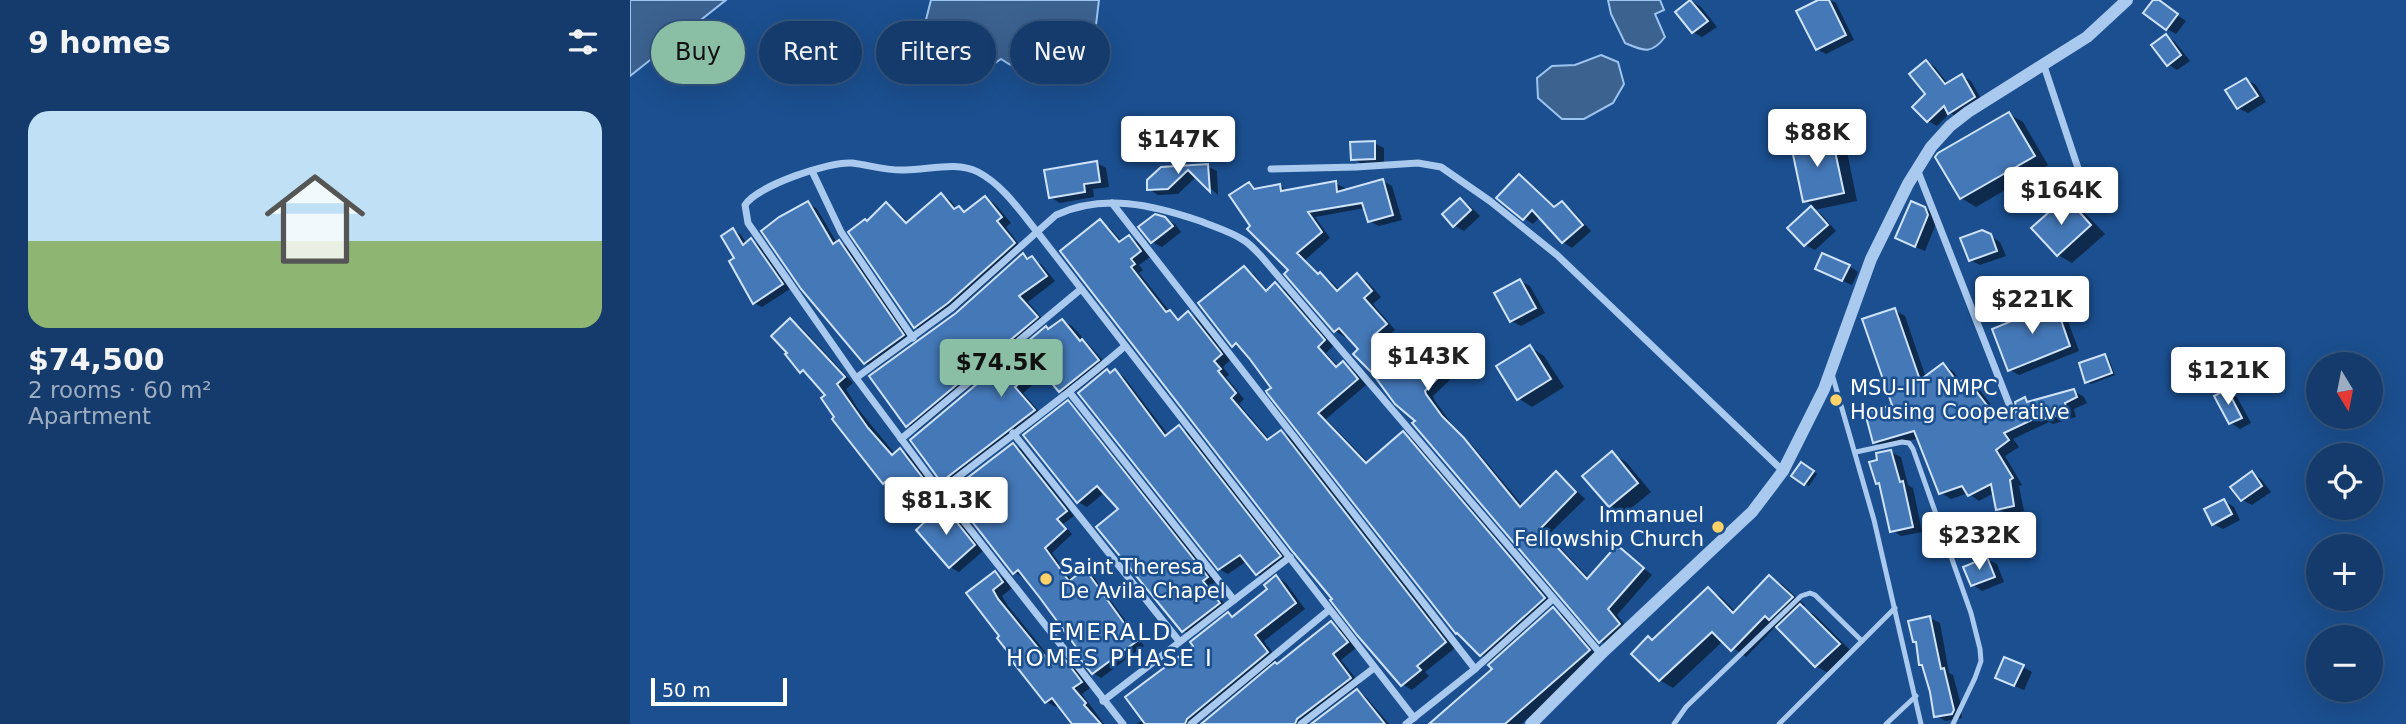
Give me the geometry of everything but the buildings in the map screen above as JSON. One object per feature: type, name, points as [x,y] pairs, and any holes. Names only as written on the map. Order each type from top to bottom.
[{"type":"street","points":[[1531,724],[1752,512],[1783,471],[1831,371],[1871,259],[1931,147],[1968,112],[2087,37],[2127,0]]},
{"type":"street","points":[[2044,66],[2088,198]]},
{"type":"street","points":[[1123,724],[940,491],[856,378],[748,223],[745,205],[750,198],[763,190],[828,166],[850,163],[902,171],[960,167],[971,169],[997,184],[1082,289],[1414,718]]},
{"type":"street","points":[[1271,169],[1418,163],[1441,167],[1490,201],[1557,255],[1783,471]]},
{"type":"street","points":[[1917,169],[2011,409]]},
{"type":"street","points":[[812,172],[841,232],[913,338]]},
{"type":"street","points":[[856,378],[951,308],[1056,215],[1068,210],[1079,206],[1112,203],[1150,205],[1223,229],[1244,241],[1261,256],[1601,654]]},
{"type":"street","points":[[1112,203],[1475,669]]},
{"type":"street","points":[[901,439],[1082,289]]},
{"type":"street","points":[[940,491],[1013,433],[1070,393],[1125,346]]},
{"type":"street","points":[[1070,393],[1234,600]]},
{"type":"street","points":[[1013,433],[1180,641]]},
{"type":"street","points":[[1103,701],[1290,557]]},
{"type":"street","points":[[1406,724],[1475,669],[1553,600]]},
{"type":"street","points":[[1191,724],[1329,610]]},
{"type":"street","points":[[1301,724],[1374,668]]},
{"type":"lane","points":[[1831,371],[1856,452],[1921,724]]},
{"type":"lane","points":[[1856,452],[1906,442],[1913,449],[1921,471],[1970,613],[1981,656],[1975,678],[1953,724]]},
{"type":"lane","points":[[1674,724],[1686,707],[1792,603],[1806,593],[1815,594],[1862,641]]},
{"type":"lane","points":[[1779,724],[1895,608]]},
{"type":"lane","points":[[1886,724],[1916,696]]},
{"type":"water","points":[[630,0],[726,0],[699,21],[651,21],[651,59],[630,76]]},
{"type":"water","points":[[931,0],[1099,0],[1096,21],[1010,21],[1010,64],[1001,59],[996,62],[996,21],[926,21]]},
{"type":"water","points":[[1608,0],[1660,0],[1664,10],[1655,14],[1665,37],[1656,47],[1647,50],[1625,43],[1611,14]]},
{"type":"water","points":[[1601,55],[1618,62],[1624,84],[1613,103],[1584,119],[1562,119],[1538,98],[1537,78],[1552,66],[1575,65]]},
{"type":"place","name":"MSU-IIT NMPC Housing Cooperative","points":[[1836,400]]},
{"type":"place","name":"Immanuel Fellowship Church","points":[[1718,527]]},
{"type":"place","name":"Saint Theresa De Avila Chapel","points":[[1046,579]]},
{"type":"district","name":"EMERALD HOMES PHASE I","points":[[1110,645]]}]
